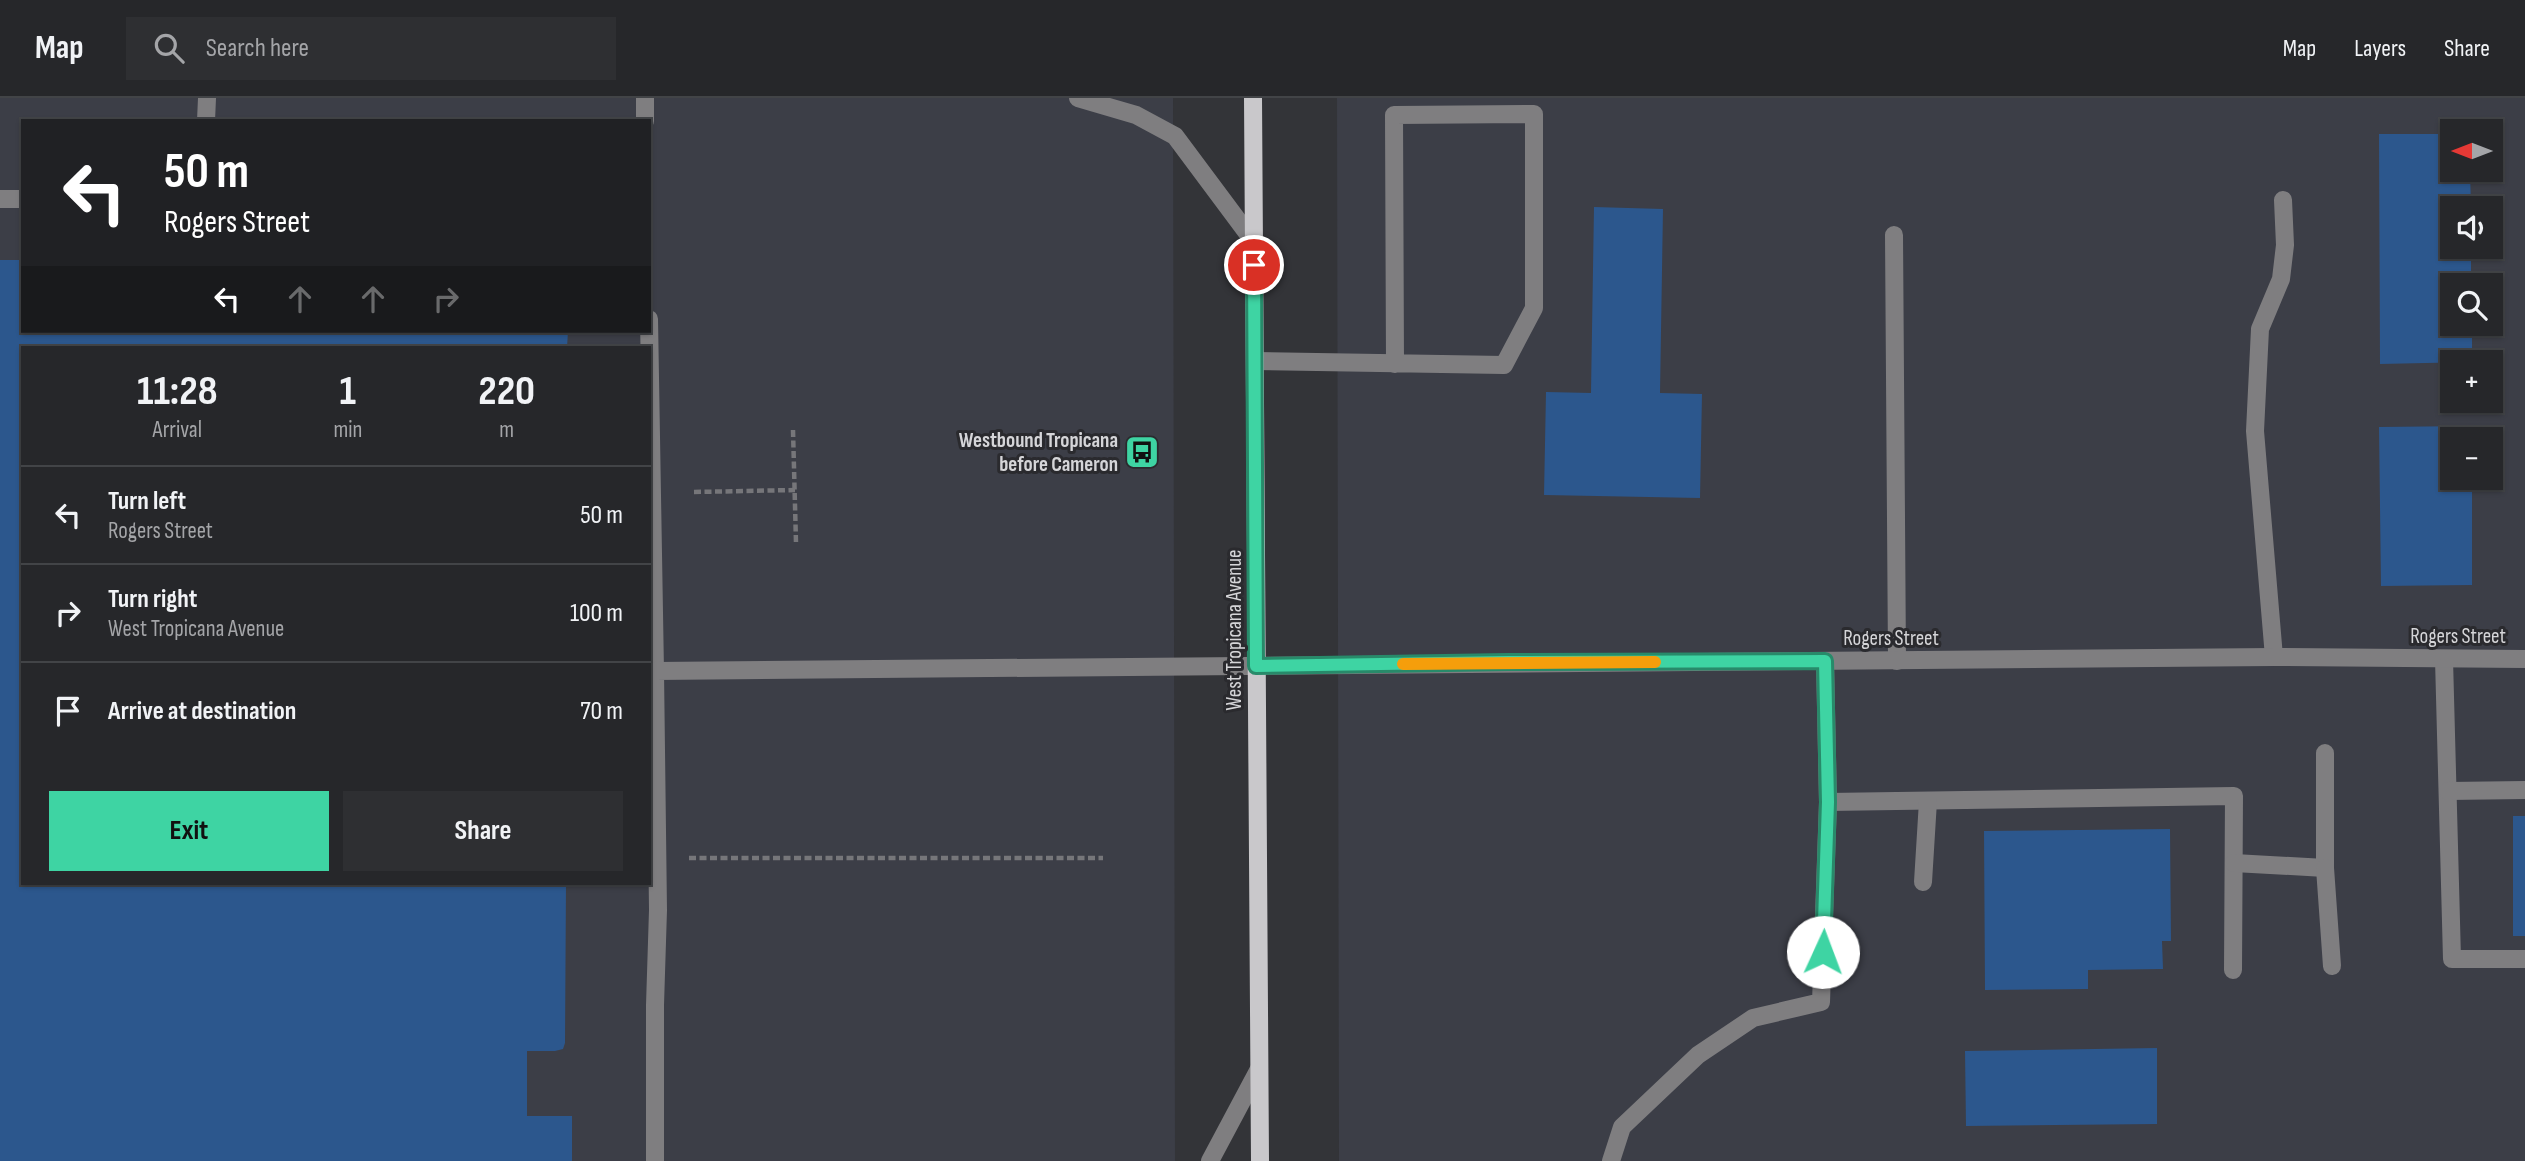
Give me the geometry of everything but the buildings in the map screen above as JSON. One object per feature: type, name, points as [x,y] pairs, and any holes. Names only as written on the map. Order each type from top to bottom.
[{"type":"main road","name":"West Tropicana Avenue","points":[[1253,98],[1260,1161]]},
{"type":"street","points":[[206,119],[207,98]]},
{"type":"street","points":[[645,98],[645,119]]},
{"type":"street","points":[[1078,98],[1136,115],[1175,136],[1254,242]]},
{"type":"street","points":[[1255,361],[1395,364],[1504,365],[1534,308],[1534,114],[1394,115],[1395,364]]},
{"type":"street","points":[[0,199],[21,199]]},
{"type":"street","points":[[2274,657],[2255,431],[2260,329],[2281,279],[2285,245],[2283,200]]},
{"type":"street","points":[[1894,235],[1897,661]]},
{"type":"street","points":[[651,436],[655,806],[659,910],[655,1005],[655,1161]]},
{"type":"street","name":"Rogers Street","points":[[655,671],[2274,657],[2525,659]]},
{"type":"street","points":[[2444,659],[2452,959],[2525,959]]},
{"type":"street","points":[[1611,1161],[1622,1127],[1698,1055],[1753,1018],[1821,1002],[1828,802],[1825,661]]},
{"type":"street","points":[[2325,752],[2325,868],[2332,966]]},
{"type":"street","points":[[2448,791],[2525,790]]},
{"type":"street","points":[[1828,802],[2234,796],[2233,970]]},
{"type":"street","points":[[1923,882],[1928,801]]},
{"type":"street","points":[[2234,863],[2325,868]]},
{"type":"street","points":[[1210,1161],[1259,1069]]},
{"type":"path","points":[[793,430],[796,542]]},
{"type":"path","points":[[694,492],[795,490]]},
{"type":"path","points":[[689,858],[1103,858]]},
{"type":"shaded area","points":[[0,98],[1173,98],[1175,1161],[0,1161]]},
{"type":"shaded area","points":[[1337,98],[2525,98],[2525,1161],[1339,1161]]},
{"type":"slow traffic","points":[[1403,664],[1655,662]]},
{"type":"place","name":"Westbound Tropicana before Cameron","points":[[1142,452]]},
{"type":"route","points":[[1254,265],[1256,666],[1825,661],[1828,802],[1823,952]]}]
